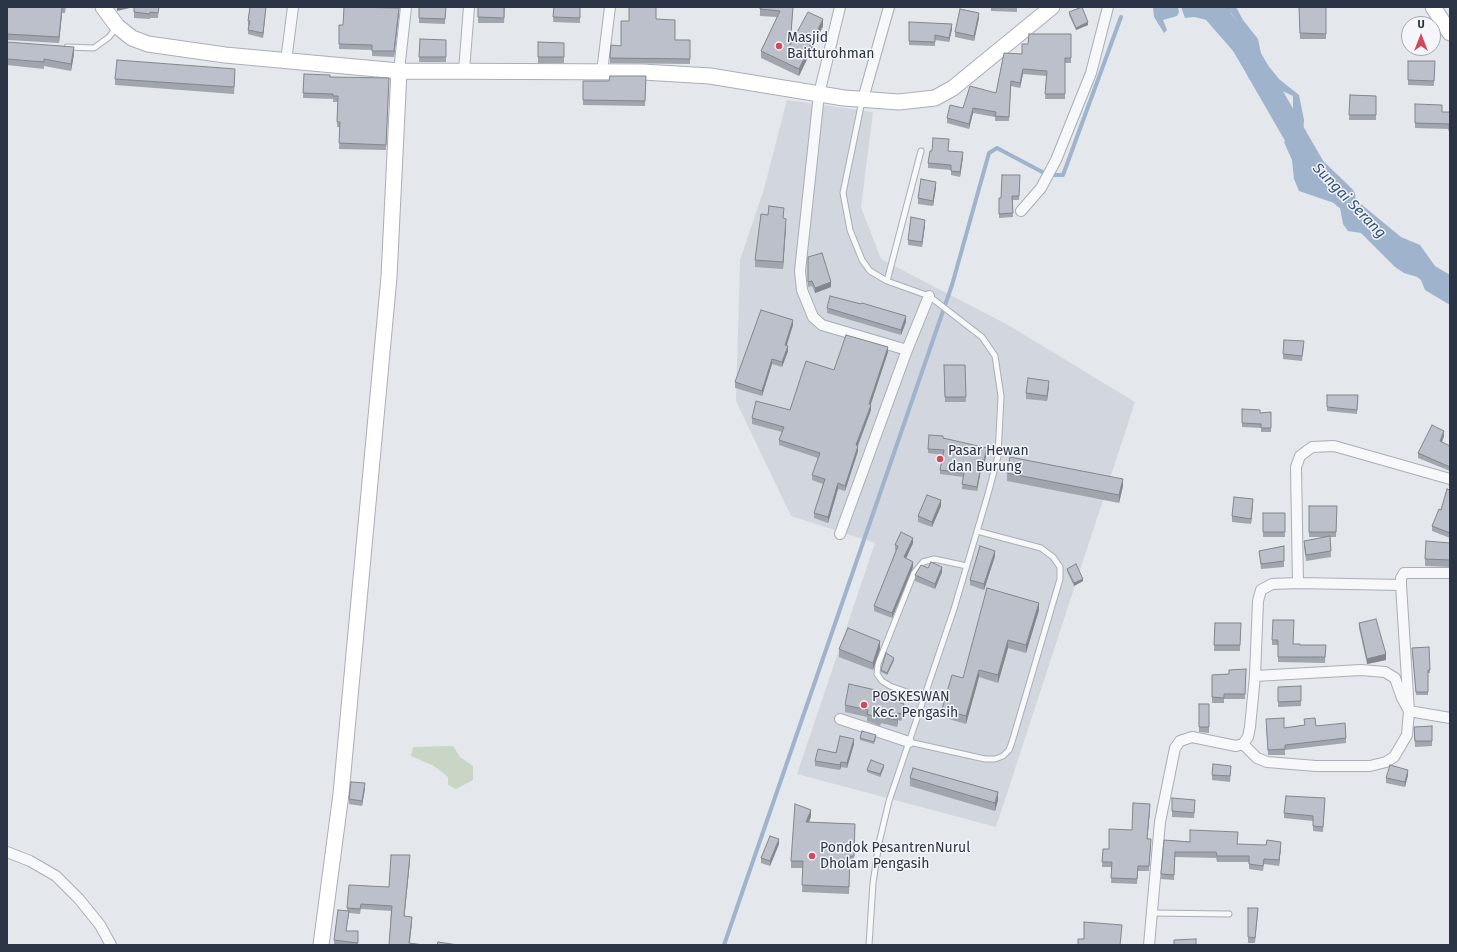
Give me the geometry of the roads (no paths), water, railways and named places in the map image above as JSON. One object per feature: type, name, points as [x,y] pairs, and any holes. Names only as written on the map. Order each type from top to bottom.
[{"type":"street","points":[[103,7],[117,26],[132,38],[148,44],[225,55],[399,71],[643,72],[710,76],[819,94],[899,102],[936,98],[953,88],[1052,7]]},
{"type":"street","points":[[286,61],[293,7]]},
{"type":"street","points":[[321,945],[341,794],[389,277],[399,71],[406,7]]},
{"type":"street","points":[[464,71],[469,7]]},
{"type":"street","points":[[840,7],[819,94],[800,271],[802,290],[813,317],[822,325],[907,350]]},
{"type":"street","points":[[863,99],[889,7]]},
{"type":"street","points":[[1021,211],[1048,178],[1056,160],[1091,73],[1108,7]]},
{"type":"street","points":[[1433,7],[1450,33]]},
{"type":"street","points":[[602,72],[608,8]]},
{"type":"street","points":[[840,534],[907,350],[929,296]]},
{"type":"street","points":[[1298,584],[1296,467],[1300,456],[1312,447],[1334,446],[1450,480]]},
{"type":"street","points":[[1243,744],[1262,761],[1274,763],[1348,767],[1378,764],[1394,757],[1407,735],[1409,711],[1401,584],[1402,575],[1404,573],[1450,573]]},
{"type":"street","points":[[1149,945],[1160,822],[1175,748],[1180,741],[1192,737],[1236,746],[1243,744],[1248,737],[1255,676],[1258,600],[1261,590],[1272,584],[1401,584]]},
{"type":"street","points":[[1255,676],[1361,670],[1385,672],[1395,678],[1402,698],[1409,711]]},
{"type":"street","points":[[1409,711],[1450,718]]},
{"type":"street","points":[[840,719],[909,742]]},
{"type":"street","points":[[7,852],[30,861],[56,876],[79,899],[100,925],[111,945]]},
{"type":"lane","points":[[58,46],[84,49],[94,48],[109,37],[117,26]]},
{"type":"lane","points":[[863,99],[843,193],[850,230],[862,260],[870,271],[887,281],[929,296],[982,337],[995,356],[1001,396],[998,456],[966,566],[889,801],[879,843],[873,883],[869,945]]},
{"type":"lane","points":[[887,281],[921,151]]},
{"type":"lane","points":[[909,742],[985,759],[995,759],[1003,756],[1009,750],[1012,742],[1060,579],[1060,567],[1053,557],[1041,548],[977,531]]},
{"type":"lane","points":[[924,698],[890,686],[882,681],[877,674],[878,664],[914,573],[923,562],[934,558],[966,566]]},
{"type":"lane","points":[[1151,913],[1229,914]]},
{"type":"water","points":[[1153,7],[1178,7],[1179,12],[1177,16],[1163,20],[1167,30],[1164,33],[1154,17]]},
{"type":"water","points":[[1181,7],[1236,7],[1243,20],[1258,39],[1262,58],[1279,79],[1299,95],[1304,120],[1303,136],[1310,170],[1333,181],[1401,237],[1420,245],[1435,266],[1450,275],[1450,305],[1425,290],[1421,280],[1417,277],[1404,273],[1395,267],[1361,233],[1348,231],[1343,224],[1340,208],[1337,204],[1299,191],[1294,179],[1292,160],[1284,142],[1293,131],[1293,96],[1276,88],[1263,88],[1248,78],[1265,77],[1263,68],[1250,54],[1254,46],[1231,13],[1222,9],[1207,20],[1194,17],[1185,18]]},
{"type":"waterway","name":"Sungai Serang","points":[[1210,7],[1243,45],[1314,168],[1344,197]]},
{"type":"waterway","points":[[724,945],[952,285],[989,153],[997,148],[1048,175],[1063,175],[1121,17]]},
{"type":"place","name":"Masjid Baitturohman","points":[[779,46]]},
{"type":"place","name":"Pasar Hewan dan Burung","points":[[940,459]]},
{"type":"place","name":"POSKESWAN Kec. Pengasih","points":[[864,705]]},
{"type":"place","name":"Pondok PesantrenNurul Dholam Pengasih","points":[[812,856]]}]
